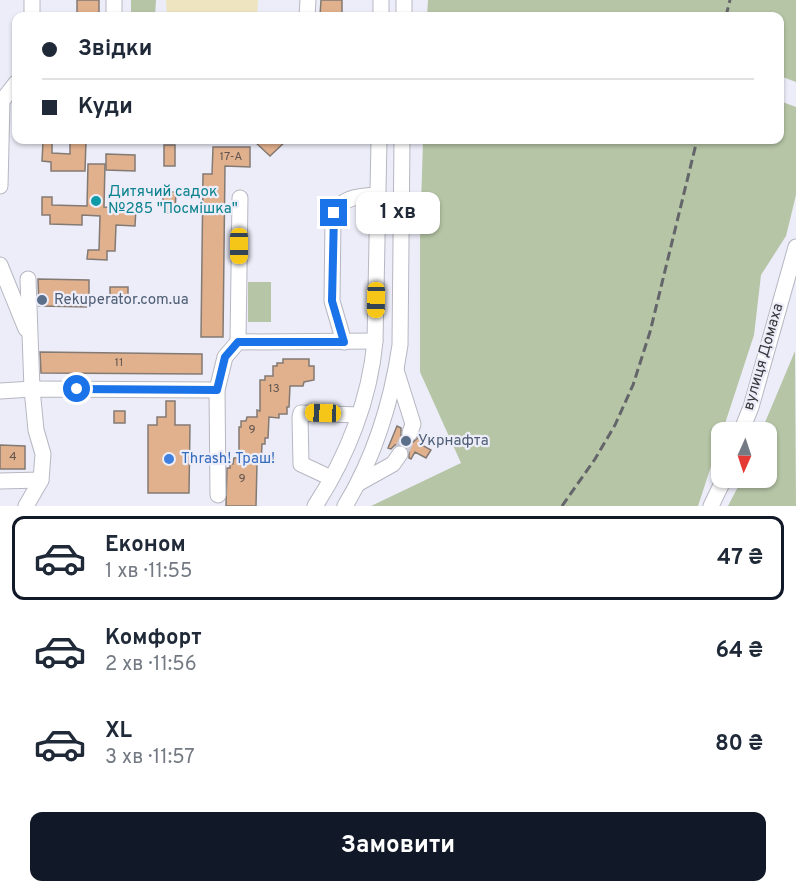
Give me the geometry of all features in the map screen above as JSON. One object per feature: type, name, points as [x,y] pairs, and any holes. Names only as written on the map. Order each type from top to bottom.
[{"type":"street","points":[[0,186],[2,101],[12,88]]},
{"type":"street","points":[[315,506],[331,478],[359,415],[372,372],[375,341],[379,144]]},
{"type":"street","points":[[345,506],[359,483],[387,405],[400,345],[402,144]]},
{"type":"street","points":[[378,177],[402,177]]},
{"type":"street","points":[[344,342],[332,301],[333,219],[338,207],[350,198],[377,195]]},
{"type":"street","points":[[218,495],[217,390],[225,357],[238,342],[240,198]]},
{"type":"street","name":"вулиця Домаха","points":[[745,422],[796,247]]},
{"type":"street","points":[[0,265],[30,340]]},
{"type":"street","points":[[26,506],[41,480],[43,454],[36,430],[32,389],[28,279]]},
{"type":"street","points":[[238,342],[375,341]]},
{"type":"street","points":[[396,370],[413,424],[410,433]]},
{"type":"street","points":[[0,391],[32,389],[217,390]]},
{"type":"street","points":[[331,478],[301,465],[301,413],[359,415]]},
{"type":"street","points":[[359,483],[393,464],[400,454]]},
{"type":"street","points":[[0,481],[41,480]]},
{"type":"street","points":[[711,506],[720,488]]},
{"type":"green space","points":[[131,0],[156,0],[155,12],[131,12]]},
{"type":"green space","points":[[428,0],[796,0],[796,82],[784,78],[784,12],[427,12]]},
{"type":"green space","points":[[784,102],[796,107],[796,195],[786,236],[761,275],[754,335],[726,422],[711,422],[711,466],[698,506],[371,506],[461,463],[420,372],[423,144],[784,144]]},
{"type":"green space","points":[[248,282],[271,282],[271,322],[248,322]]},
{"type":"green space","points":[[795,351],[796,506],[728,506],[737,488],[777,488],[777,422],[765,422]]},
{"type":"sand","points":[[166,0],[258,0],[257,12],[167,12]]},
{"type":"building","points":[[77,0],[99,0],[99,12],[77,12]]},
{"type":"building","points":[[321,0],[342,0],[342,12],[320,12]]},
{"type":"building","points":[[43,144],[52,144],[52,153],[70,154],[70,144],[86,144],[85,171],[51,171],[51,162],[42,161]]},
{"type":"building","points":[[257,144],[283,144],[270,156]]},
{"type":"building","points":[[164,145],[175,145],[175,166],[164,166]]},
{"type":"building","points":[[213,147],[250,147],[250,167],[225,166],[223,337],[201,337],[203,174],[212,174]]},
{"type":"building","points":[[106,154],[135,155],[135,171],[106,170]]},
{"type":"building","name":"Дитячий садок №285 \"Посмішка\"","points":[[88,164],[105,164],[104,207],[136,208],[135,226],[116,225],[115,251],[107,251],[107,260],[87,259],[88,250],[99,250],[100,216],[82,215],[82,225],[50,224],[50,215],[42,215],[42,197],[52,197],[52,205],[87,206]]},
{"type":"building","points":[[163,192],[176,192],[175,213],[163,213]]},
{"type":"building","points":[[38,279],[89,280],[89,307],[39,306]]},
{"type":"building","points":[[110,287],[128,287],[128,299],[110,298]]},
{"type":"building","points":[[40,352],[202,354],[202,374],[41,373]]},
{"type":"building","points":[[283,359],[309,359],[309,366],[314,366],[314,380],[304,382],[303,386],[290,386],[287,414],[279,414],[279,418],[269,417],[268,438],[265,438],[265,444],[262,444],[261,463],[257,463],[256,506],[226,506],[227,468],[230,468],[230,463],[233,464],[234,458],[239,458],[241,421],[246,421],[247,417],[257,417],[257,410],[260,411],[260,380],[265,380],[265,376],[273,376],[273,366],[283,363]]},
{"type":"building","name":"Thrash! Траш!","points":[[166,401],[175,401],[175,425],[190,425],[189,493],[148,493],[148,425],[157,425],[157,417],[166,417]]},
{"type":"building","points":[[114,411],[125,411],[125,423],[114,423]]},
{"type":"building","name":"Укрнафта","points":[[397,426],[401,428],[401,436],[406,442],[413,442],[419,437],[422,439],[420,444],[431,450],[426,458],[415,452],[411,459],[409,458],[409,449],[401,444],[391,449],[388,448]]},
{"type":"building","points":[[0,445],[25,446],[25,469],[0,469]]},
{"type":"tunnel","points":[[400,454],[410,433]]},
{"type":"railway","points":[[727,12],[730,0]]},
{"type":"railway","points":[[562,506],[595,459],[615,425],[633,385],[650,332],[696,144]]},
{"type":"place","name":"Дитячий садок №285 \"Посмішка\"","points":[[96,201]]},
{"type":"place","name":"Rekuperator.com.ua","points":[[42,300]]},
{"type":"place","name":"Укрнафта","points":[[406,441]]},
{"type":"place","name":"Thrash! Траш!","points":[[169,459]]},
{"type":"route","points":[[77,389],[217,390],[225,357],[238,342],[344,342],[332,301],[334,213]]}]
